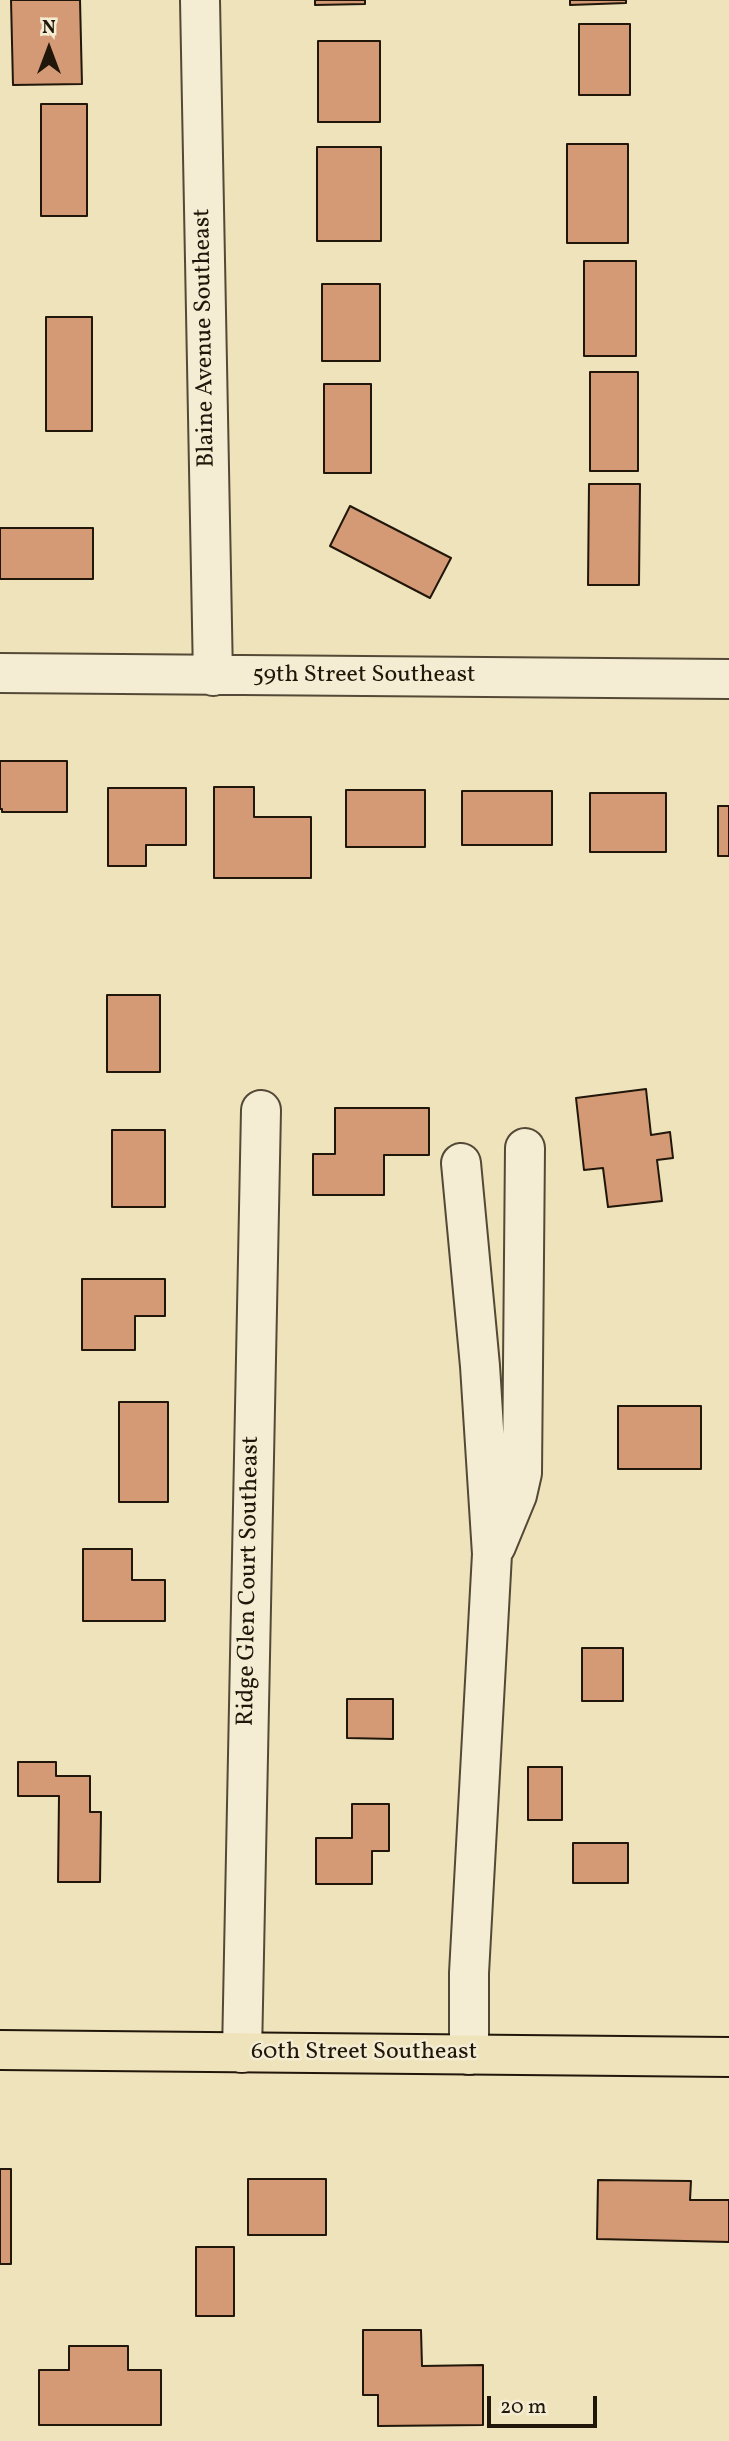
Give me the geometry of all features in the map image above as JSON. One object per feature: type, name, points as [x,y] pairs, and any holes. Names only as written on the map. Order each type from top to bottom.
[{"type":"main road","name":"60th Street Southeast","points":[[0,2050],[729,2057]]},
{"type":"street","name":"Blaine Avenue Southeast","points":[[200,0],[214,676]]},
{"type":"street","name":"59th Street Southeast","points":[[0,673],[729,679]]},
{"type":"street","name":"Ridge Glen Court Southeast","points":[[242,2053],[261,1110]]},
{"type":"street","points":[[492,1554],[517,1495],[522,1474],[525,1148]]},
{"type":"street","points":[[461,1163],[480,1366],[492,1554],[469,1973],[469,2054]]},
{"type":"building","points":[[11,0],[80,0],[82,84],[13,85]]},
{"type":"building","points":[[315,0],[365,0],[365,4],[315,5]]},
{"type":"building","points":[[570,0],[626,0],[626,3],[570,5]]},
{"type":"building","points":[[579,24],[630,24],[630,95],[579,95]]},
{"type":"building","points":[[318,41],[380,41],[380,122],[318,122]]},
{"type":"building","points":[[41,104],[87,104],[87,216],[41,216]]},
{"type":"building","points":[[567,144],[628,144],[628,243],[567,243]]},
{"type":"building","points":[[317,147],[381,147],[381,241],[317,241]]},
{"type":"building","points":[[584,261],[636,261],[636,356],[584,356]]},
{"type":"building","points":[[322,284],[380,284],[380,361],[322,361]]},
{"type":"building","points":[[46,317],[92,317],[92,431],[46,431]]},
{"type":"building","points":[[590,372],[638,372],[638,471],[590,471]]},
{"type":"building","points":[[324,384],[371,384],[371,473],[324,473]]},
{"type":"building","points":[[589,484],[640,484],[639,585],[588,585]]},
{"type":"building","points":[[350,506],[451,558],[430,598],[330,546]]},
{"type":"building","points":[[0,528],[93,528],[93,579],[0,579]]},
{"type":"building","points":[[0,761],[67,761],[67,812],[2,812]]},
{"type":"building","points":[[214,787],[254,787],[254,817],[311,817],[311,878],[214,878]]},
{"type":"building","points":[[108,788],[186,788],[186,845],[146,845],[146,866],[108,866]]},
{"type":"building","points":[[346,790],[425,790],[425,847],[346,847]]},
{"type":"building","points":[[462,791],[552,791],[552,845],[462,845]]},
{"type":"building","points":[[590,793],[666,793],[666,852],[590,852]]},
{"type":"building","points":[[718,806],[729,806],[729,856],[718,856]]},
{"type":"building","points":[[107,995],[160,995],[160,1072],[107,1072]]},
{"type":"building","points":[[646,1089],[651,1135],[670,1132],[673,1158],[657,1160],[662,1201],[608,1207],[603,1168],[584,1170],[576,1098]]},
{"type":"building","points":[[335,1108],[429,1108],[429,1155],[384,1155],[384,1195],[313,1195],[313,1154],[335,1154]]},
{"type":"building","points":[[112,1130],[165,1130],[165,1207],[112,1207]]},
{"type":"building","points":[[82,1279],[165,1279],[165,1316],[135,1316],[135,1350],[82,1350]]},
{"type":"building","points":[[119,1402],[168,1402],[168,1502],[119,1502]]},
{"type":"building","points":[[618,1406],[701,1406],[701,1469],[618,1469]]},
{"type":"building","points":[[83,1549],[132,1549],[132,1580],[165,1580],[165,1621],[83,1621]]},
{"type":"building","points":[[582,1648],[623,1648],[623,1701],[582,1701]]},
{"type":"building","points":[[347,1699],[393,1699],[393,1739],[347,1738]]},
{"type":"building","points":[[18,1762],[56,1762],[56,1776],[90,1776],[90,1812],[101,1812],[100,1882],[58,1882],[59,1796],[18,1796]]},
{"type":"building","points":[[528,1767],[562,1767],[562,1820],[528,1820]]},
{"type":"building","points":[[352,1804],[389,1804],[389,1851],[372,1851],[372,1884],[316,1884],[316,1838],[352,1838]]},
{"type":"building","points":[[573,1843],[628,1843],[628,1883],[573,1883]]},
{"type":"building","points":[[0,2169],[11,2169],[11,2264],[0,2264]]},
{"type":"building","points":[[248,2179],[326,2179],[326,2235],[248,2235]]},
{"type":"building","points":[[598,2180],[691,2181],[690,2200],[729,2200],[729,2242],[597,2239]]},
{"type":"building","points":[[196,2247],[234,2247],[234,2316],[196,2316]]},
{"type":"building","points":[[363,2330],[421,2330],[422,2366],[483,2365],[483,2425],[378,2426],[378,2395],[363,2395]]},
{"type":"building","points":[[69,2346],[128,2346],[128,2370],[161,2370],[161,2425],[39,2425],[39,2370],[69,2370]]}]
